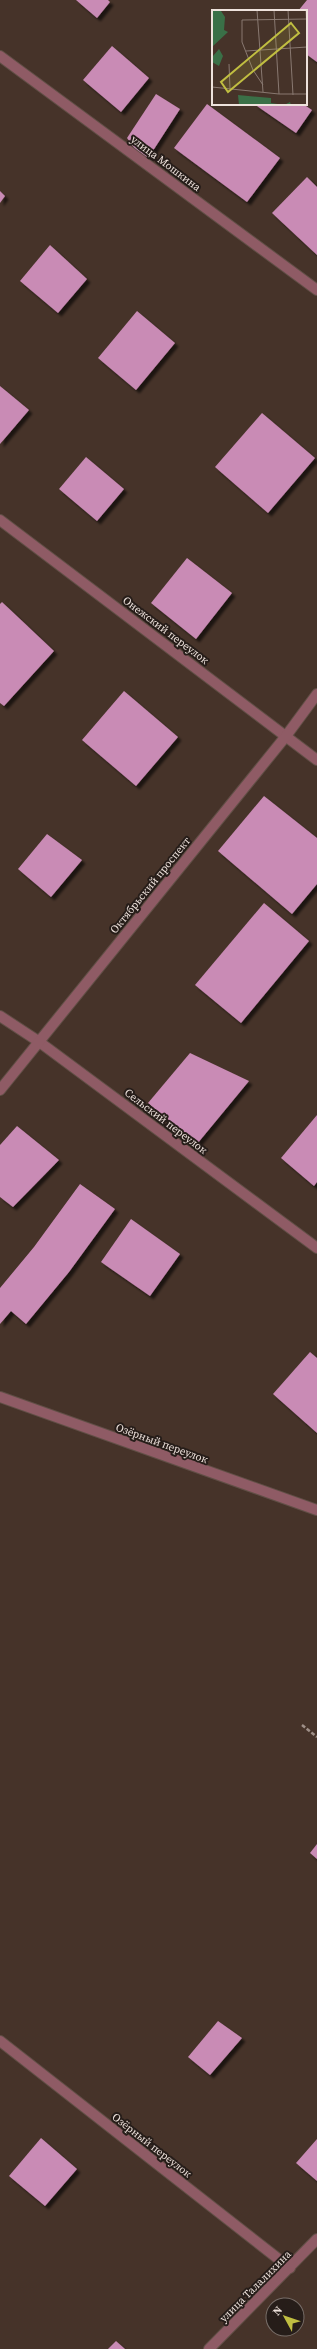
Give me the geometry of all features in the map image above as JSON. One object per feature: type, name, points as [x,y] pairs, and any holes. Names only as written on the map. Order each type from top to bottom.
[{"type":"street","name":"улица Мошкина","points":[[0,56],[317,290]]},
{"type":"street","name":"Онежский переулок","points":[[0,520],[317,760]]},
{"type":"street","name":"Октябрьский проспект","points":[[0,1090],[38,1041],[286,736],[317,694]]},
{"type":"street","name":"Сельский переулок","points":[[0,1016],[38,1041],[317,1248]]},
{"type":"street","name":"Озёрный переулок","points":[[0,1397],[310,1509],[317,1510]]},
{"type":"street","name":"Озёрный переулок","points":[[0,2041],[290,2268]]},
{"type":"street","name":"улица Талалихина","points":[[209,2349],[317,2239]]},
{"type":"path","points":[[302,1725],[317,1737]]},
{"type":"building","points":[[76,0],[108,0],[110,2],[97,18]]},
{"type":"building","points":[[307,0],[317,0],[317,62],[307,55],[307,10],[299,10]]},
{"type":"building","points":[[112,46],[149,78],[121,112],[83,80]]},
{"type":"building","points":[[156,94],[180,109],[145,163],[127,138]]},
{"type":"building","points":[[207,104],[280,158],[247,202],[174,148]]},
{"type":"building","points":[[255,105],[304,105],[312,110],[296,133]]},
{"type":"building","points":[[307,177],[317,187],[317,255],[272,213]]},
{"type":"building","points":[[0,191],[5,196],[0,203]]},
{"type":"building","points":[[50,245],[87,279],[58,313],[20,281]]},
{"type":"building","points":[[137,311],[175,343],[136,390],[98,358]]},
{"type":"building","points":[[0,386],[29,410],[0,444]]},
{"type":"building","points":[[262,413],[315,458],[268,513],[215,467]]},
{"type":"building","points":[[86,457],[124,489],[97,521],[59,489]]},
{"type":"building","points":[[187,558],[232,593],[196,639],[151,603]]},
{"type":"building","points":[[2,602],[54,651],[4,706],[0,703],[0,604]]},
{"type":"building","points":[[124,691],[178,737],[136,786],[82,740]]},
{"type":"building","points":[[264,796],[317,838],[317,884],[292,914],[218,851]]},
{"type":"building","points":[[47,834],[82,860],[51,897],[18,869]]},
{"type":"building","points":[[264,903],[309,941],[241,1023],[195,985]]},
{"type":"building","points":[[190,1053],[249,1081],[197,1144],[148,1103]]},
{"type":"building","points":[[317,1115],[317,1182],[314,1186],[281,1158]]},
{"type":"building","points":[[17,1126],[59,1160],[13,1207],[0,1197],[0,1145]]},
{"type":"building","points":[[80,1184],[115,1209],[69,1272],[26,1324],[11,1311],[0,1324],[0,1288],[34,1247]]},
{"type":"building","points":[[131,1219],[180,1254],[150,1296],[101,1262]]},
{"type":"building","points":[[310,1352],[317,1358],[317,1433],[273,1394]]},
{"type":"building","points":[[317,1844],[317,1859],[310,1853]]},
{"type":"building","points":[[218,2021],[242,2038],[210,2075],[188,2057]]},
{"type":"building","points":[[41,2138],[77,2169],[45,2206],[9,2176]]},
{"type":"building","points":[[317,2139],[317,2181],[296,2163]]},
{"type":"building","points":[[116,2341],[125,2349],[108,2349]]}]
